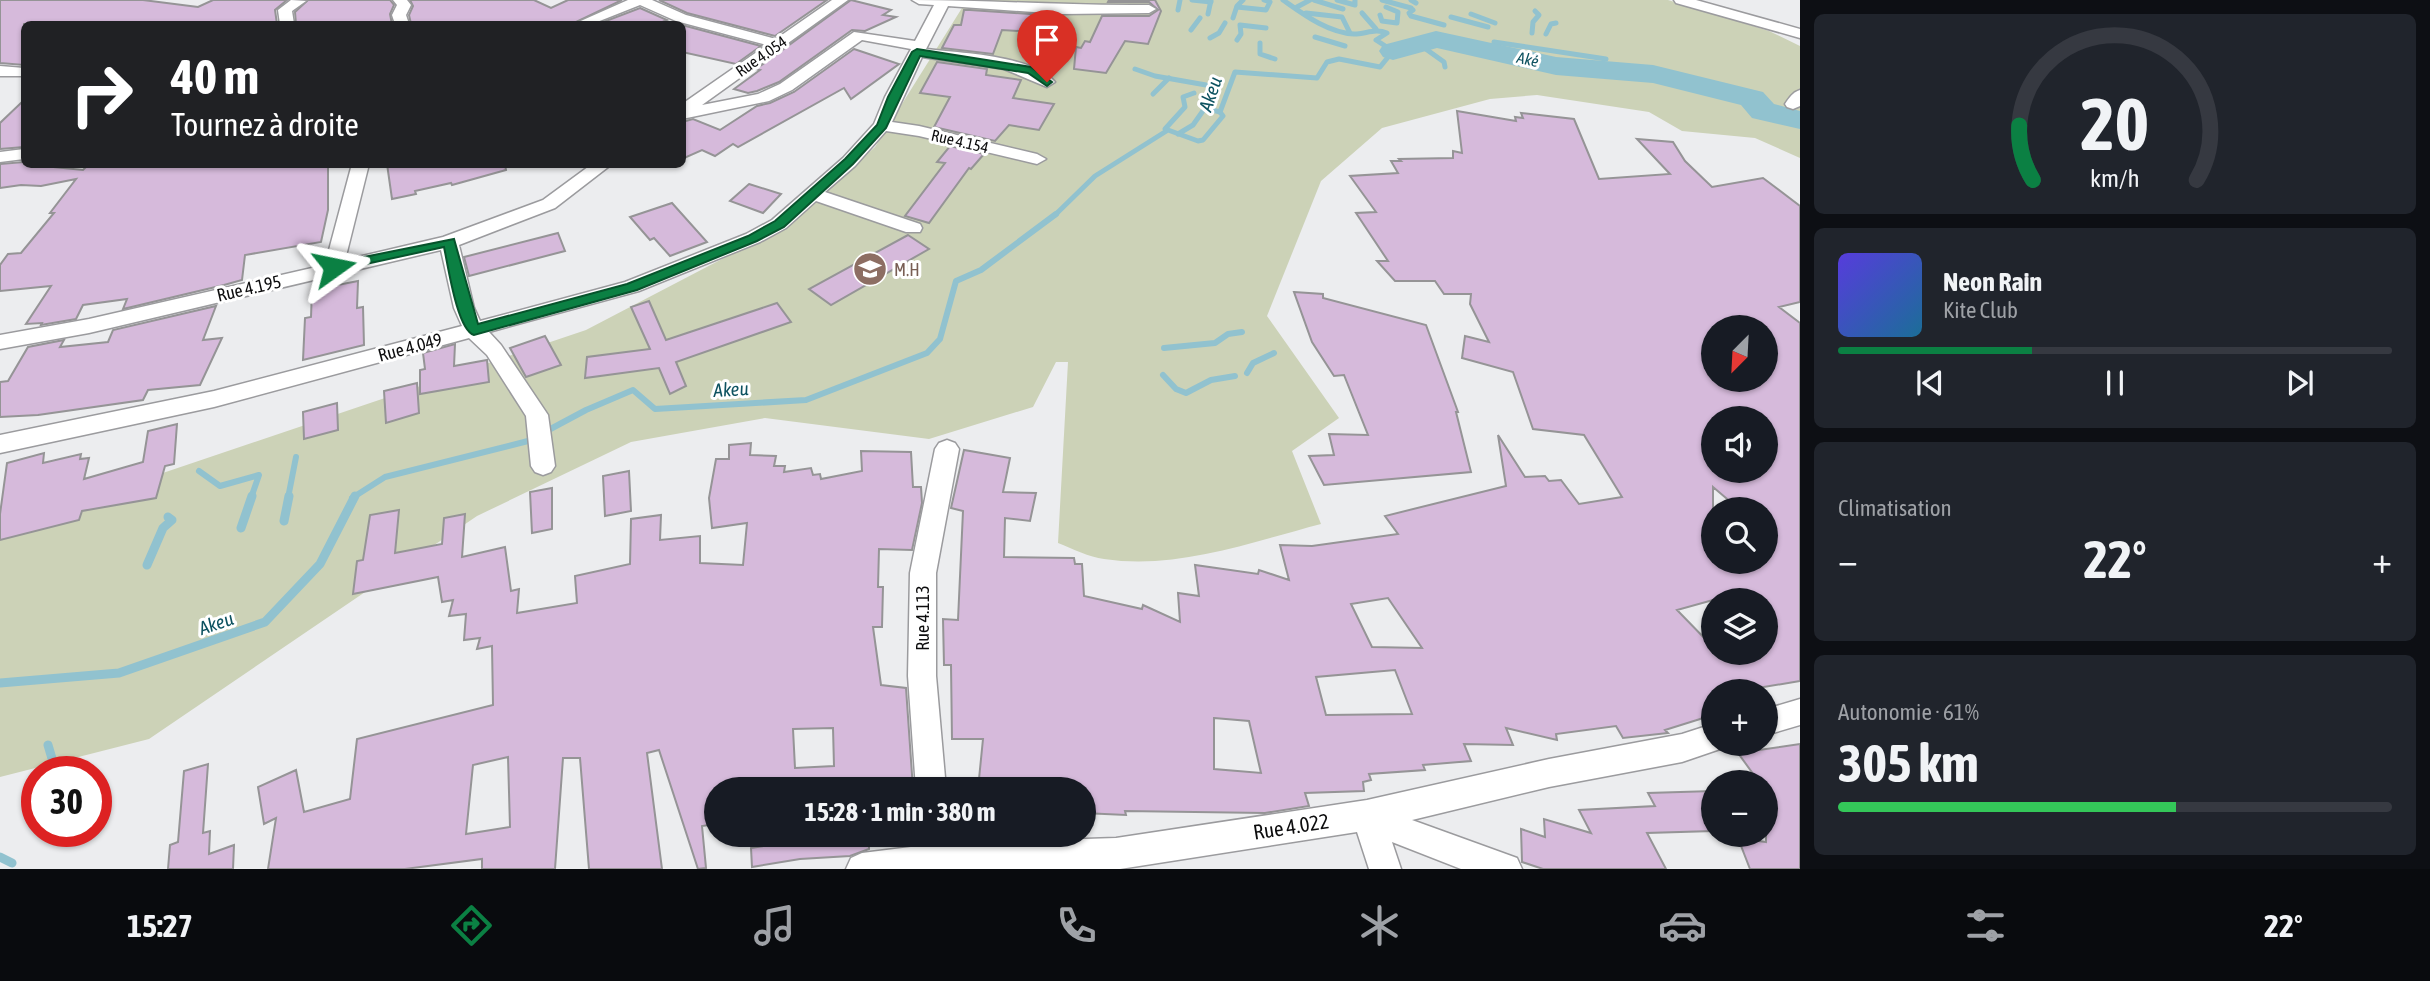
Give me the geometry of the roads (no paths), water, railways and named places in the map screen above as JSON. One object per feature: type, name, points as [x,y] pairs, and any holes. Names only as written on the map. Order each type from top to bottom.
[{"type":"street","points":[[292,0],[306,0]]},
{"type":"street","points":[[400,0],[404,5],[399,15],[401,21]]},
{"type":"street","points":[[588,21],[641,0],[681,18],[779,44]]},
{"type":"street","name":"Rue 4.054","points":[[686,110],[841,0]]},
{"type":"street","points":[[919,0],[1062,10],[1149,9]]},
{"type":"street","points":[[1681,0],[1800,34]]},
{"type":"street","points":[[287,21],[285,10],[299,1]]},
{"type":"street","name":"Rue 4.049","points":[[0,444],[214,399],[632,287],[716,254],[779,224],[849,162],[882,126],[893,97],[943,2]]},
{"type":"street","points":[[686,112],[762,98],[786,87],[859,35],[1031,71],[1047,82]]},
{"type":"street","points":[[0,71],[21,72]]},
{"type":"street","name":"Rue 4.154","points":[[882,126],[919,131],[1037,159]]},
{"type":"street","points":[[0,157],[21,154]]},
{"type":"street","points":[[334,267],[360,168]]},
{"type":"street","name":"Rue 4.195","points":[[0,342],[89,326],[449,242],[550,204],[599,168]]},
{"type":"street","points":[[813,194],[913,228]]},
{"type":"street","points":[[449,242],[462,299],[474,330],[494,350],[537,415],[543,466]]},
{"type":"street","name":"Rue 4.113","points":[[930,777],[922,676],[923,573],[947,449]]},
{"type":"street","points":[[1778,718],[1800,712]]},
{"type":"street","name":"Rue 4.022","points":[[862,869],[900,866],[943,847],[1116,853],[1367,815],[1549,773],[1682,748],[1701,742]]},
{"type":"street","points":[[1367,815],[1385,869]]},
{"type":"street","points":[[1367,815],[1420,839],[1506,869]]},
{"type":"waterway","points":[[1178,10],[1180,0]]},
{"type":"waterway","points":[[1192,0],[1211,2]]},
{"type":"waterway","points":[[1233,18],[1237,6],[1243,0]]},
{"type":"waterway","points":[[1237,7],[1266,10],[1270,2],[1264,0]]},
{"type":"waterway","name":"Akeu","points":[[1220,112],[1235,72],[1317,78],[1327,62],[1339,59],[1380,67],[1393,51],[1376,40],[1387,33],[1344,33],[1316,22],[1283,0]]},
{"type":"waterway","points":[[1297,7],[1310,0]]},
{"type":"waterway","points":[[1314,0],[1343,9]]},
{"type":"waterway","points":[[1337,0],[1355,5],[1355,0]]},
{"type":"waterway","points":[[1382,0],[1411,8]]},
{"type":"waterway","points":[[1411,0],[1416,3]]},
{"type":"waterway","points":[[1208,14],[1211,2]]},
{"type":"waterway","points":[[1380,15],[1382,21],[1397,23],[1398,12],[1386,7]]},
{"type":"waterway","points":[[1413,10],[1409,13],[1411,16],[1444,25]]},
{"type":"waterway","points":[[1532,33],[1533,22],[1539,15],[1535,11]]},
{"type":"waterway","points":[[1306,13],[1342,17],[1350,33]]},
{"type":"waterway","points":[[1362,13],[1376,29]]},
{"type":"waterway","points":[[1471,14],[1495,23]]},
{"type":"waterway","points":[[1451,17],[1488,27]]},
{"type":"waterway","points":[[1191,30],[1200,18]]},
{"type":"waterway","points":[[1210,38],[1219,33],[1225,23]]},
{"type":"waterway","points":[[1546,34],[1551,24],[1556,23]]},
{"type":"waterway","points":[[1237,40],[1241,34],[1240,25],[1266,28]]},
{"type":"waterway","points":[[1315,37],[1345,46]]},
{"type":"waterway","name":"Aké","points":[[1393,51],[1436,39],[1556,66],[1653,74],[1752,98],[1763,111],[1800,120]]},
{"type":"waterway","points":[[1494,42],[1606,59]]},
{"type":"waterway","points":[[1260,43],[1260,54],[1275,59]]},
{"type":"waterway","points":[[1423,47],[1444,62],[1445,67]]},
{"type":"waterway","points":[[1135,69],[1169,78]]},
{"type":"waterway","points":[[1153,94],[1169,78]]},
{"type":"waterway","points":[[1169,78],[1206,85]]},
{"type":"waterway","points":[[1165,129],[1185,107],[1183,97],[1194,93]]},
{"type":"waterway","points":[[1178,134],[1193,125],[1205,108],[1220,112]]},
{"type":"waterway","name":"Akeu","points":[[1178,134],[1198,141],[1203,140],[1223,116],[1220,112]]},
{"type":"waterway","name":"Akeu","points":[[1055,215],[1095,176],[1168,130],[1178,134]]},
{"type":"waterway","name":"Akeu","points":[[355,496],[385,477],[528,441],[586,410],[633,390],[655,409],[806,400],[927,353],[940,339],[956,281],[981,270],[1056,214]]},
{"type":"waterway","points":[[1164,348],[1215,343],[1228,334],[1242,332]]},
{"type":"waterway","points":[[1247,373],[1253,363],[1274,353]]},
{"type":"waterway","points":[[1163,375],[1176,389],[1186,393],[1211,380],[1235,376]]},
{"type":"waterway","points":[[288,498],[296,457]]},
{"type":"waterway","points":[[199,471],[220,486],[259,475],[251,498]]},
{"type":"waterway","points":[[241,528],[252,496]]},
{"type":"waterway","points":[[284,521],[289,496]]},
{"type":"waterway","name":"Akeu","points":[[0,683],[119,673],[265,622],[320,564],[355,496]]},
{"type":"waterway","points":[[147,565],[163,528],[172,520],[168,517]]},
{"type":"waterway","points":[[48,745],[51,756]]},
{"type":"waterway","points":[[0,857],[12,863]]},
{"type":"place","name":"M.H","points":[[870,269]]}]
